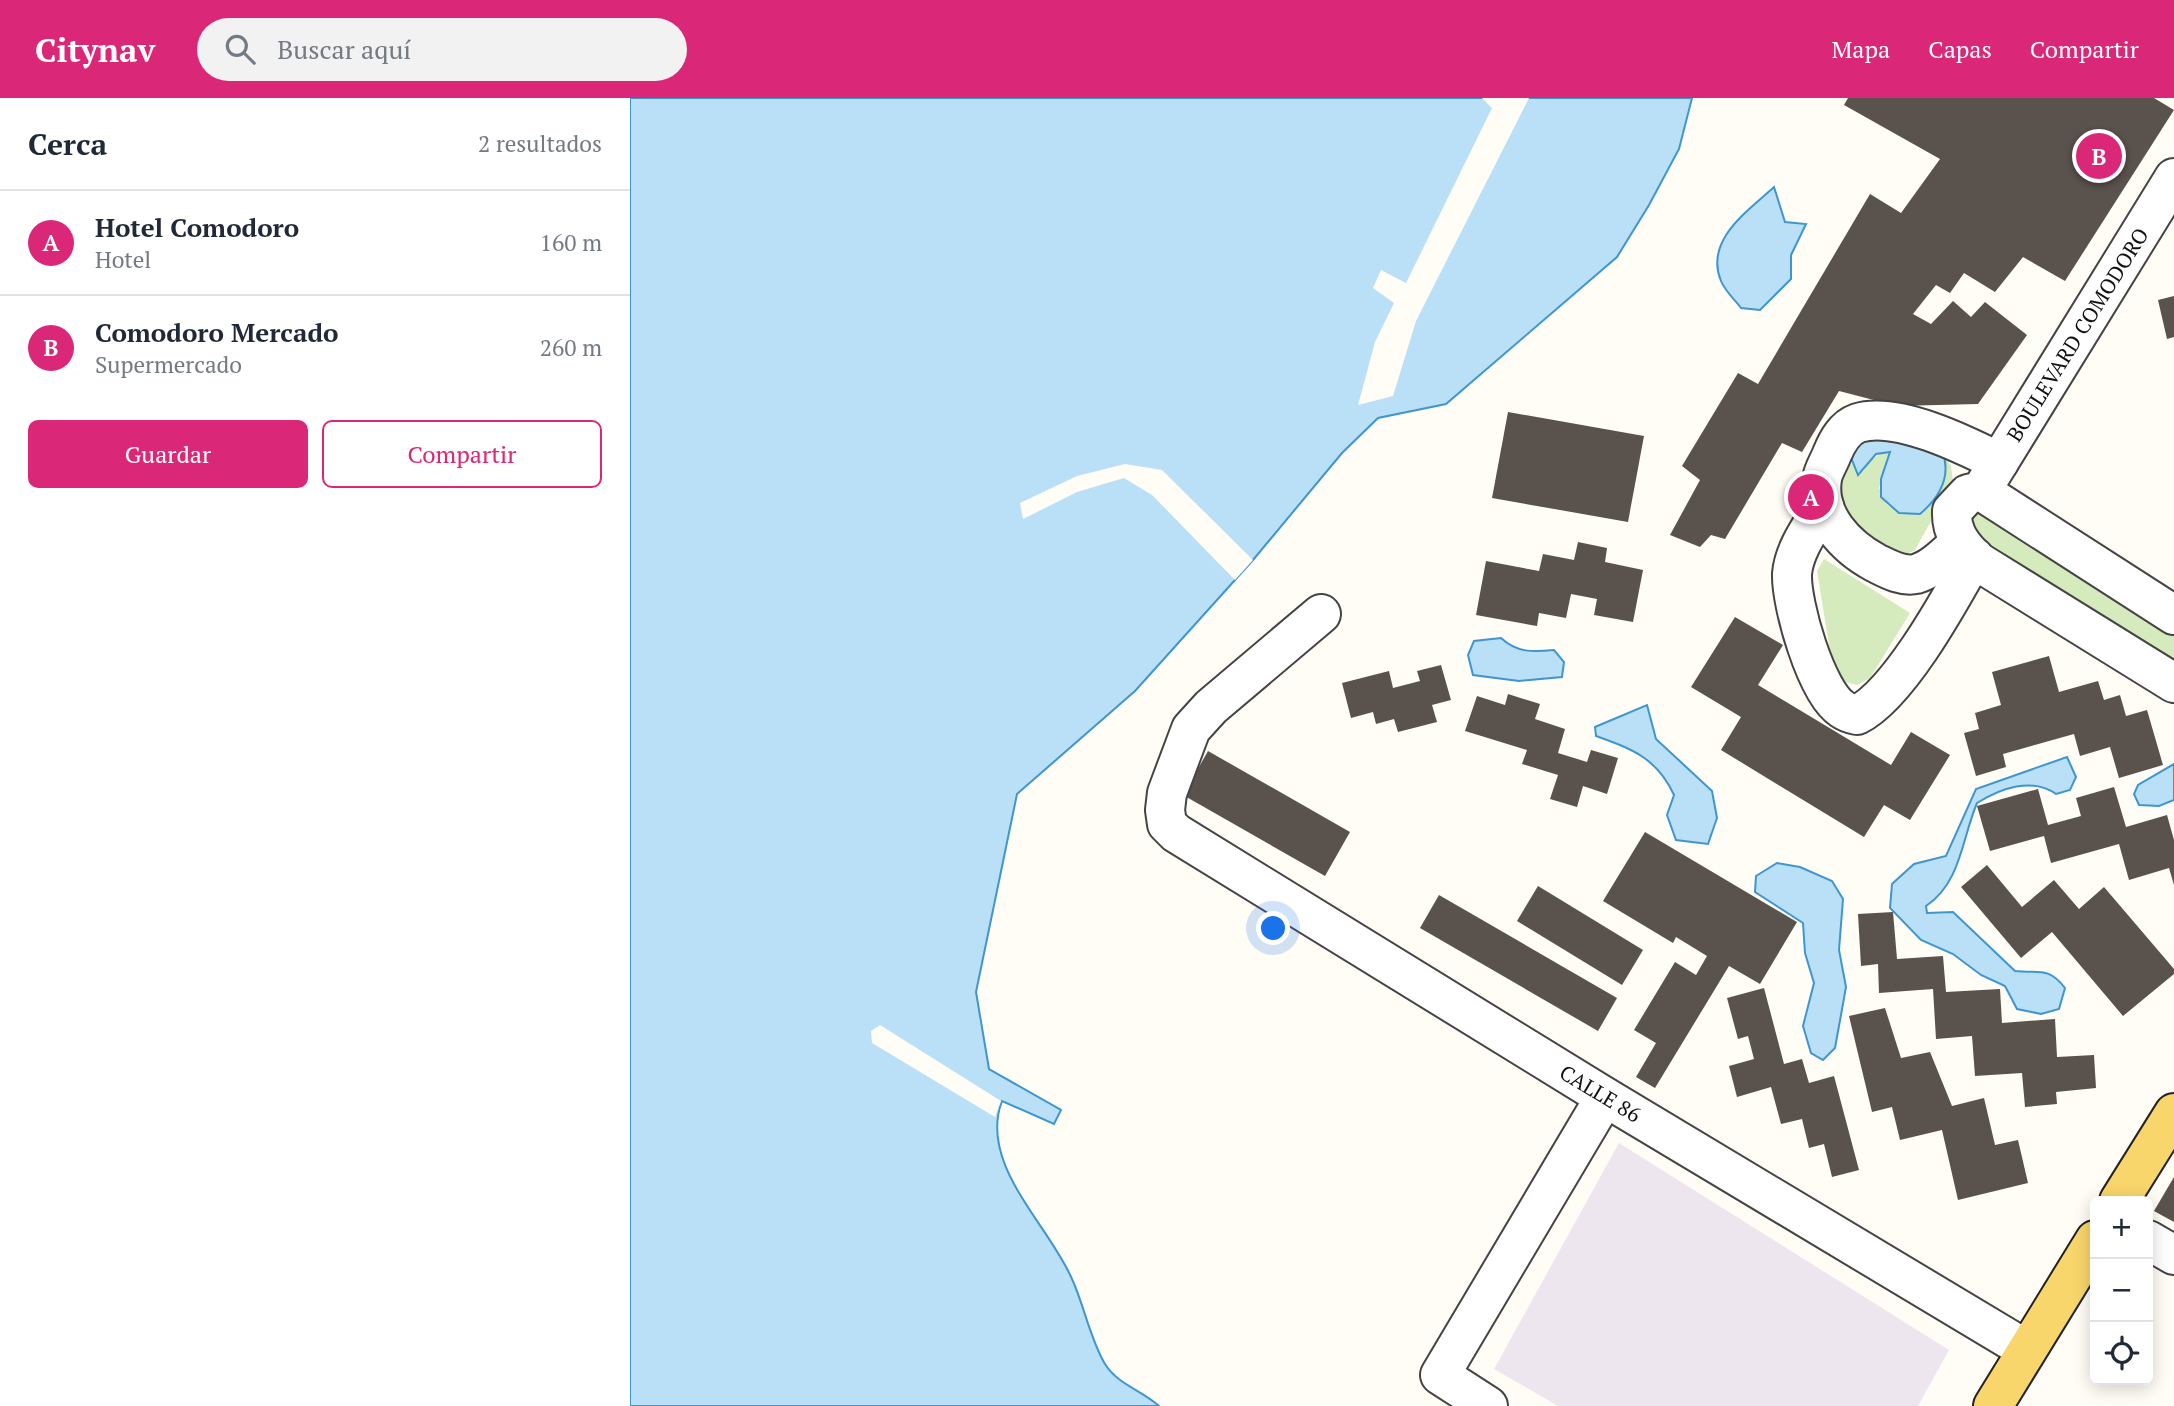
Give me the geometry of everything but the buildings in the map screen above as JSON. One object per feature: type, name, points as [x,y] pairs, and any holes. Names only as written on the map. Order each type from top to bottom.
[{"type":"main road","points":[[2122,1196],[2174,1113]]},
{"type":"main road","points":[[1993,1406],[2090,1248]]},
{"type":"street","name":"BOULEVARD COMODORO","points":[[1990,477],[2174,178]]},
{"type":"street","points":[[1967,550],[1915,574],[1894,572],[1858,554],[1835,531],[1824,506],[1822,479],[1839,438],[1857,424],[1878,421],[1941,434],[1990,477],[2174,615]]},
{"type":"street","points":[[1990,477],[1952,511],[1952,522],[1967,550],[2174,683]]},
{"type":"street","points":[[1824,506],[1799,548],[1792,574],[1799,620],[1817,676],[1841,709],[1857,715],[1873,707],[1939,620],[1967,550]]},
{"type":"street","name":"CALLE 86","points":[[1321,614],[1211,707],[1191,729],[1166,802],[1167,824],[1176,833],[1605,1097],[2027,1350]]},
{"type":"street","points":[[1488,1406],[1440,1375],[1605,1097]]},
{"type":"street","points":[[2153,1243],[2174,1255]]},
{"type":"shaded area","points":[[1619,1143],[1949,1350],[1918,1406],[1558,1406],[1494,1369]]},
{"type":"green space","points":[[1885,451],[1890,452],[1879,488],[1888,506],[1943,454],[1951,466],[1953,481],[1915,550],[1900,558],[1872,546],[1843,506],[1836,482],[1850,455],[1863,472],[1868,462]]},
{"type":"green space","points":[[1971,497],[2174,625],[2174,674],[1981,557],[1962,504]]},
{"type":"green space","points":[[1824,559],[1910,613],[1870,678],[1857,685],[1844,682],[1833,669],[1817,571]]},
{"type":"water","points":[[630,98],[1692,98],[1679,149],[1617,257],[1446,404],[1378,418],[1342,453],[1253,560],[1135,691],[1017,794],[976,992],[989,1069],[1061,1110],[1054,1124],[1002,1101],[997,1125],[1000,1148],[1019,1193],[1072,1279],[1105,1364],[1123,1382],[1159,1406],[630,1406]]},
{"type":"water","points":[[1774,187],[1785,222],[1806,224],[1791,255],[1791,279],[1760,310],[1741,308],[1721,281],[1717,266],[1718,252],[1723,240],[1741,216]]},
{"type":"water","points":[[1867,431],[1942,450],[1945,477],[1938,493],[1920,514],[1899,513],[1881,497],[1881,479],[1890,452],[1876,454],[1858,475],[1850,455]]},
{"type":"water","points":[[1501,638],[1526,650],[1554,650],[1564,662],[1562,677],[1519,681],[1473,675],[1468,655],[1474,641]]},
{"type":"water","points":[[1647,705],[1656,739],[1712,791],[1717,818],[1708,844],[1676,840],[1667,815],[1674,795],[1660,772],[1642,756],[1596,736],[1595,727]]},
{"type":"water","points":[[2067,757],[2076,777],[2070,790],[2056,794],[2037,786],[2016,786],[1977,803],[1954,873],[1938,896],[1926,906],[1927,913],[1953,912],[2015,971],[2043,972],[2059,981],[2065,988],[2059,1009],[2041,1014],[2017,1009],[2005,986],[1981,975],[1953,954],[1921,940],[1890,908],[1892,884],[1914,864],[1946,856],[1976,789]]},
{"type":"water","points":[[2174,764],[2174,800],[2159,806],[2139,805],[2134,794],[2138,785]]},
{"type":"water","points":[[1777,863],[1800,867],[1832,881],[1843,899],[1839,950],[1846,987],[1835,1048],[1823,1060],[1811,1053],[1803,1026],[1814,983],[1805,953],[1803,923],[1755,892],[1756,876]]},
{"type":"pier","points":[[1482,98],[1529,98],[1416,321],[1393,396],[1358,405],[1375,342],[1394,303],[1373,288],[1381,270],[1406,283],[1492,108]]},
{"type":"pier","points":[[1125,464],[1162,470],[1253,560],[1235,580],[1152,495],[1124,478],[1077,492],[1023,519],[1020,503],[1077,476]]},
{"type":"pier","points":[[880,1025],[1001,1101],[995,1117],[872,1043],[871,1031]]},
{"type":"place","name":"Comodoro Mercado","points":[[2099,156]]},
{"type":"place","name":"Hotel Comodoro","points":[[1811,497]]}]
